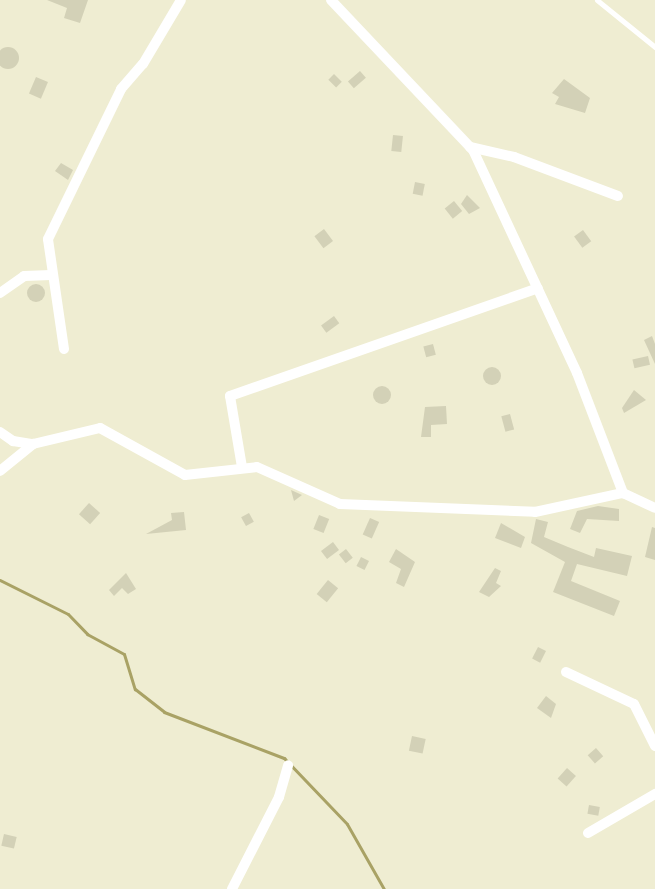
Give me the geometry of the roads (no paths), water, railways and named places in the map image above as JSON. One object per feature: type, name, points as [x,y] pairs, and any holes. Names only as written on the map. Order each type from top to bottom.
[{"type":"street","points":[[64,349],[51,276],[48,239],[89,147],[181,0]]},
{"type":"street","points":[[331,0],[470,147],[538,288],[623,493]]},
{"type":"street","points":[[470,147],[514,157],[618,196]]},
{"type":"street","points":[[0,293],[24,276],[51,276]]},
{"type":"street","points":[[242,467],[230,396],[538,288]]},
{"type":"street","points":[[0,432],[13,441],[33,444],[100,428],[185,475],[242,467],[269,471],[328,500],[355,505],[535,512],[623,493],[655,508]]},
{"type":"street","points":[[0,471],[33,444]]},
{"type":"street","points":[[567,672],[634,704],[655,746]]},
{"type":"street","points":[[232,889],[279,797],[288,765]]},
{"type":"street","points":[[588,833],[655,794]]},
{"type":"lane","points":[[597,0],[655,47]]},
{"type":"waterway","points":[[0,580],[68,614],[87,634],[124,654],[135,689],[164,712],[284,758],[347,824],[384,889]]}]
